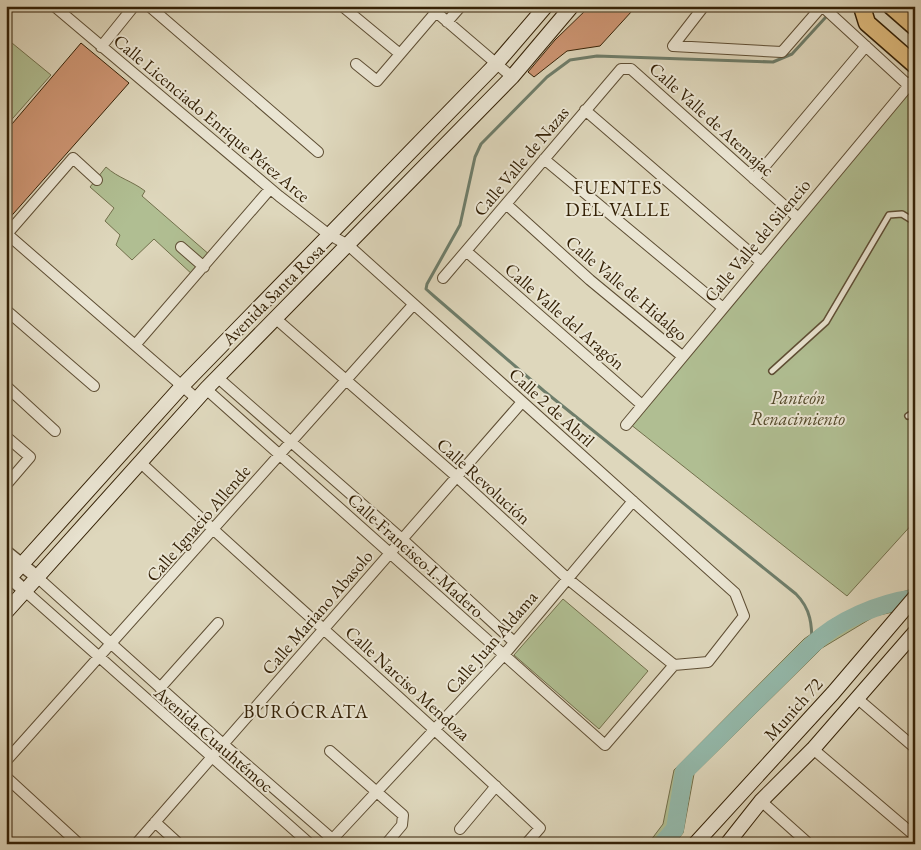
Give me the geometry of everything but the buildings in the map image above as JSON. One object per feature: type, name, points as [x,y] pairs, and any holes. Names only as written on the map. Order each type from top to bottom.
[{"type":"highway","points":[[862,6],[915,50]]},
{"type":"highway","points":[[862,6],[867,23],[915,65]]},
{"type":"highway","points":[[891,6],[915,27]]},
{"type":"highway","points":[[907,6],[915,13]]},
{"type":"main road","name":"Avenida Santa Rosa","points":[[7,578],[22,564],[183,385],[328,234],[497,63],[546,6]]},
{"type":"main road","name":"Avenida Santa Rosa","points":[[6,612],[217,377],[512,77],[572,6]]},
{"type":"main road","name":"Munich 72","points":[[696,844],[833,693],[915,597]]},
{"type":"main road","points":[[728,844],[761,801],[813,749],[910,645],[915,632]]},
{"type":"street","name":"Calle Licenciado Enrique Pérez Arce","points":[[54,6],[270,189],[328,234],[348,245]]},
{"type":"street","points":[[101,46],[134,6]]},
{"type":"street","points":[[149,6],[318,152]]},
{"type":"street","points":[[342,6],[400,54]]},
{"type":"street","points":[[447,22],[461,6]]},
{"type":"street","points":[[704,6],[673,44],[675,46],[782,52],[824,8],[838,18],[866,46],[911,81]]},
{"type":"street","points":[[356,64],[378,81],[432,9],[512,77]]},
{"type":"street","points":[[754,179],[866,46]]},
{"type":"street","name":"Calle Valle de Atemajac","points":[[626,68],[631,69],[797,217]]},
{"type":"street","name":"Calle Valle de Nazas","points":[[443,278],[585,110],[621,69],[626,68]]},
{"type":"street","name":"Calle Valle del Silencio","points":[[626,424],[911,81]]},
{"type":"street","points":[[585,110],[761,262]]},
{"type":"street","points":[[7,233],[73,158],[98,180]]},
{"type":"street","points":[[544,159],[723,308]]},
{"type":"street","points":[[136,344],[270,189]]},
{"type":"street","name":"Calle Valle de Hidalgo","points":[[506,204],[590,280],[682,356]]},
{"type":"street","name":"Calle Francisco I. Madero","points":[[7,233],[183,385],[202,394],[278,455],[391,552],[503,656],[605,746],[674,665]]},
{"type":"street","name":"Calle 2 de Abril","points":[[348,245],[735,593],[744,616],[708,662],[674,665]]},
{"type":"street","points":[[181,247],[204,267]]},
{"type":"street","name":"Calle Valle del Aragón","points":[[466,251],[642,405]]},
{"type":"street","name":"Calle Ignacio Allende","points":[[6,762],[413,305]]},
{"type":"street","points":[[6,310],[94,386]]},
{"type":"street","name":"Calle Revolución","points":[[275,318],[344,381],[457,477],[568,579],[674,665]]},
{"type":"street","name":"Calle Francisco I. Madero","points":[[217,377],[402,540],[514,642]]},
{"type":"street","points":[[6,386],[55,431]]},
{"type":"street","name":"Calle Mariano Abasolo","points":[[136,844],[522,402]]},
{"type":"street","points":[[8,478],[30,457],[9,439]]},
{"type":"street","name":"Calle Narciso Mendoza","points":[[141,463],[213,531],[435,729],[540,828],[526,844]]},
{"type":"street","name":"Calle Juan Aldama","points":[[333,842],[377,791],[503,656],[633,501]]},
{"type":"street","points":[[6,552],[37,577]]},
{"type":"street","name":"Avenida Cuauhtémoc","points":[[37,577],[333,842]]},
{"type":"street","points":[[7,578],[25,591]]},
{"type":"street","name":"Avenida Cuauhtémoc","points":[[25,591],[310,844]]},
{"type":"street","points":[[160,688],[218,623]]},
{"type":"street","points":[[858,699],[915,748]]},
{"type":"street","points":[[813,749],[915,836]]},
{"type":"street","points":[[330,751],[404,815],[402,825],[386,844]]},
{"type":"street","points":[[6,777],[79,844]]},
{"type":"street","points":[[460,828],[496,786]]},
{"type":"street","points":[[761,801],[809,844]]},
{"type":"street","points":[[155,822],[179,844]]},
{"type":"lane","points":[[772,371],[826,322],[889,214],[902,214],[915,222]]},
{"type":"lane","points":[[908,416],[915,412]]},
{"type":"green space","points":[[12,43],[51,75],[6,126],[6,50]]},
{"type":"green space","name":"Panteón Renacimiento","points":[[909,90],[915,94],[915,521],[847,596],[630,424]]},
{"type":"green space","points":[[106,167],[145,191],[142,196],[211,256],[194,276],[154,239],[132,260],[116,245],[120,235],[105,221],[114,208],[90,187]]},
{"type":"green space","points":[[915,588],[915,607],[875,616],[822,648],[694,774],[683,833],[674,844],[648,844],[663,824],[674,770],[804,639],[833,619],[874,601]]},
{"type":"green space","points":[[563,599],[648,671],[599,729],[514,655]]},
{"type":"waterway","points":[[812,645],[812,631],[808,611],[796,594],[544,391],[426,289],[460,225],[475,157],[481,144],[547,77],[570,60],[597,56],[773,62],[792,54],[836,6]]},
{"type":"waterway","points":[[662,844],[675,829],[684,772],[812,645],[822,636],[847,620],[873,608],[915,598]]},
{"type":"district","name":"FUENTES DEL VALLE","points":[[618,198]]},
{"type":"district","name":"BURÓCRATA","points":[[306,711]]}]
